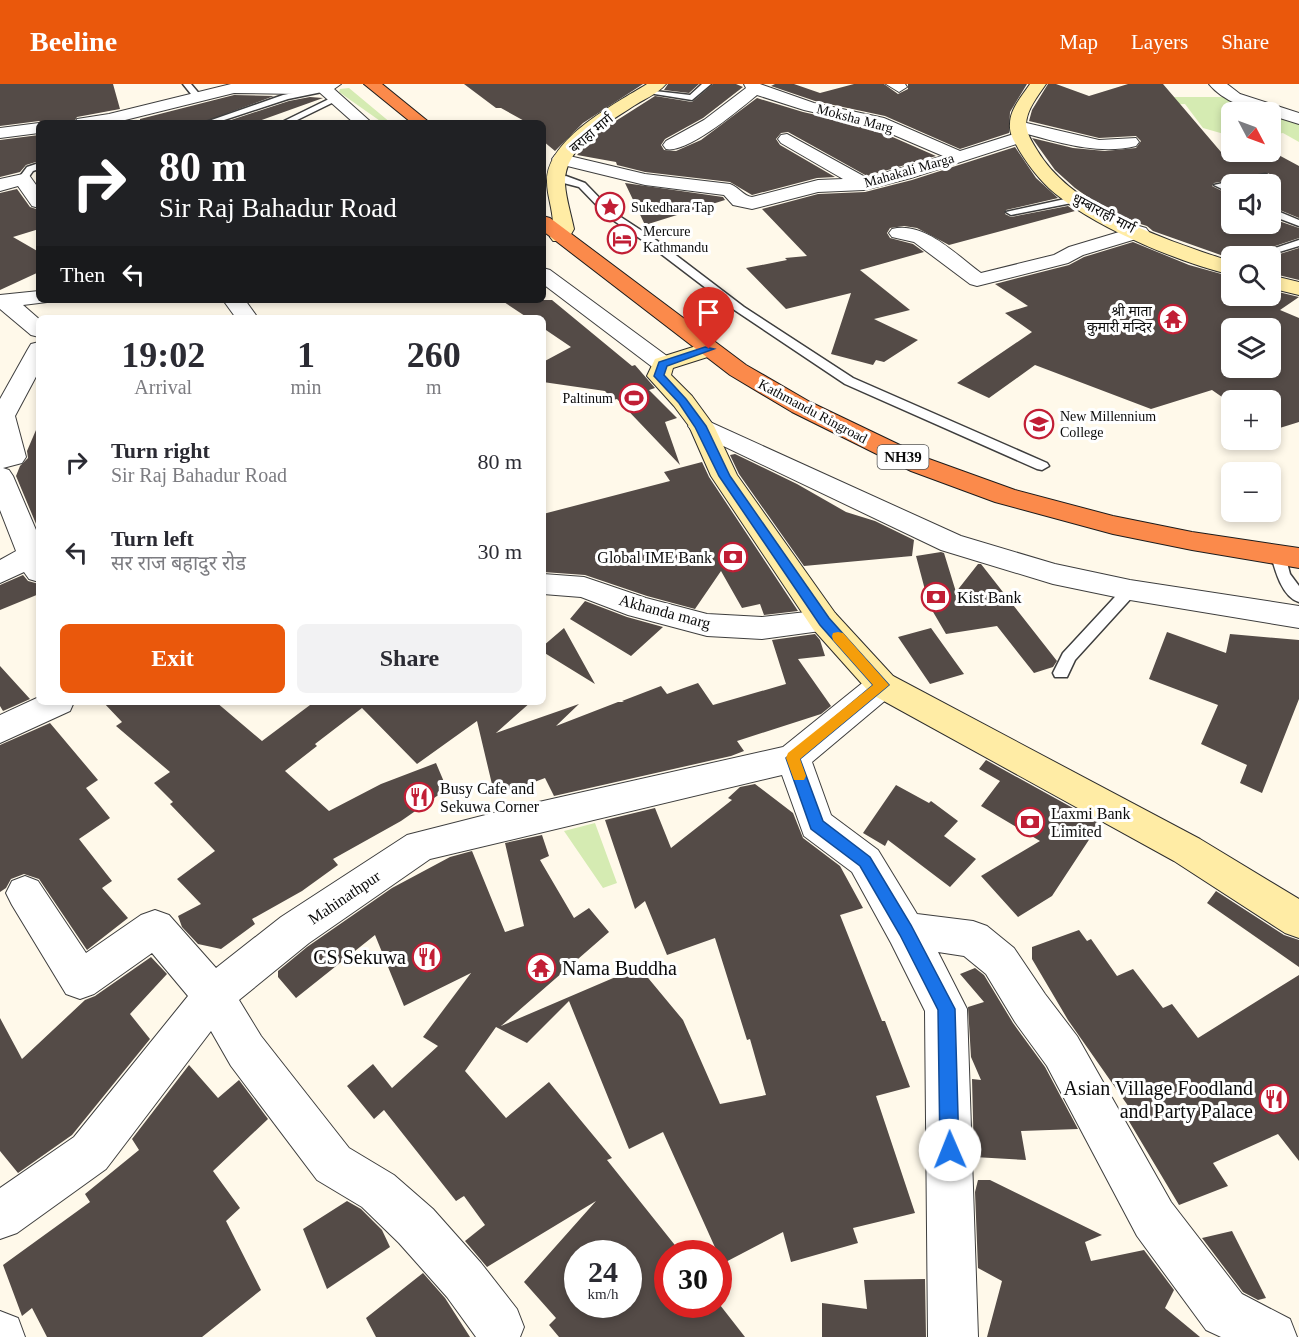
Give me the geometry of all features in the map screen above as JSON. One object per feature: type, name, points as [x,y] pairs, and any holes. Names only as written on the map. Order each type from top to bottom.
[{"type":"highway","points":[[372,84],[418,120]]},
{"type":"highway","name":"Kathmandu Ringroad","points":[[551,230],[738,370],[801,407],[881,447],[963,482],[1113,525],[1288,557]]},
{"type":"main road","points":[[1019,131],[1021,113],[1038,84]]},
{"type":"main road","name":"बराहा मार्ग","points":[[551,230],[564,229],[556,172],[561,159],[587,133],[652,88]]},
{"type":"main road","name":"धुम्बाराही मार्ग","points":[[1019,131],[1031,156],[1074,200],[1139,232],[1221,264]]},
{"type":"main road","points":[[1281,284],[1299,289]]},
{"type":"main road","points":[[709,349],[663,364],[659,376],[683,401],[701,426],[724,476],[824,621],[882,685],[1187,850],[1299,920]]},
{"type":"street","points":[[1217,84],[1234,97],[1299,119]]},
{"type":"street","points":[[102,120],[234,88],[326,87],[361,120]]},
{"type":"street","points":[[672,145],[710,124],[754,87]]},
{"type":"street","name":"Moksha Marg","points":[[754,87],[810,106],[878,122],[958,156]]},
{"type":"street","points":[[0,133],[36,128]]},
{"type":"street","points":[[1019,131],[1100,146],[1130,142]]},
{"type":"street","name":"Mahakali Marga","points":[[561,159],[603,172],[694,187],[729,182],[740,201],[752,203],[818,186],[864,184],[905,174],[958,156],[1019,131]]},
{"type":"street","points":[[787,139],[864,184]]},
{"type":"street","points":[[0,185],[23,179],[36,198]]},
{"type":"street","points":[[899,233],[921,237],[977,280],[1061,259],[1076,251],[1139,232]]},
{"type":"street","points":[[546,276],[663,364]]},
{"type":"street","points":[[2,302],[36,297]]},
{"type":"street","points":[[2,302],[36,328]]},
{"type":"street","points":[[0,461],[13,457],[3,416],[36,355]]},
{"type":"street","points":[[701,426],[951,543],[1053,574],[1130,590],[1299,616]]},
{"type":"street","points":[[0,476],[35,563],[0,573]]},
{"type":"street","name":"Akhanda marg","points":[[546,584],[584,587],[639,607],[707,625],[762,628],[824,621]]},
{"type":"street","points":[[882,685],[793,758],[817,825],[865,861],[905,930],[946,1009],[954,1337]]},
{"type":"street","points":[[0,730],[52,705]]},
{"type":"street","name":"Mahinathpur","points":[[0,1216],[90,1153],[213,996],[296,930],[420,846],[521,820],[685,785],[793,758]]},
{"type":"street","points":[[25,893],[80,980],[155,928],[213,996],[246,1051],[333,1164],[378,1191],[416,1226],[464,1280],[499,1327]]},
{"type":"street","points":[[905,930],[973,939],[1000,961],[1030,1008],[1062,1050],[1154,1219],[1224,1312],[1272,1337]]},
{"type":"lane","points":[[187,84],[198,97]]},
{"type":"lane","points":[[652,88],[692,98],[707,84]]},
{"type":"lane","points":[[216,120],[286,96],[326,87]]},
{"type":"lane","points":[[288,120],[326,87]]},
{"type":"lane","points":[[23,179],[30,169],[36,167]]},
{"type":"lane","points":[[557,180],[582,184],[610,214],[652,242],[740,309],[849,381],[1042,466]]},
{"type":"lane","points":[[1011,212],[1074,200]]},
{"type":"lane","points":[[1281,216],[1299,223]]},
{"type":"lane","points":[[1281,249],[1299,243]]},
{"type":"lane","points":[[1288,557],[1283,575],[1299,597]]},
{"type":"lane","points":[[1061,673],[1069,657],[1130,590]]},
{"type":"green space","points":[[349,88],[387,120],[379,120],[339,92],[340,89]]},
{"type":"green space","points":[[1174,97],[1234,97],[1249,102],[1221,102],[1221,133],[1203,128],[1185,104],[1108,107]]},
{"type":"green space","points":[[1281,113],[1299,119],[1299,142],[1281,133]]},
{"type":"green space","points":[[595,823],[617,883],[603,888],[564,831]]},
{"type":"building","points":[[0,84],[113,84],[120,109],[77,117],[75,120],[36,120],[0,126]]},
{"type":"building","points":[[464,84],[643,84],[583,123],[555,151],[546,144],[546,120],[523,120],[501,108],[496,108]]},
{"type":"building","points":[[668,84],[699,84],[689,93],[664,90]]},
{"type":"building","points":[[713,84],[736,84],[743,87],[703,118],[665,139],[661,145],[664,150],[676,151],[701,140],[757,98],[803,112],[872,128],[936,156],[867,176],[788,132],[781,133],[776,139],[780,145],[835,177],[817,178],[752,195],[730,182],[645,172],[617,165],[616,162],[577,155],[600,131],[655,96],[692,102]]},
{"type":"building","points":[[794,84],[820,93],[854,84],[884,84],[898,94],[908,89],[908,84],[1027,84],[1010,112],[1009,133],[960,149],[885,116],[815,101],[771,86]]},
{"type":"building","points":[[1048,84],[1056,84],[1089,96],[1128,84],[1163,84],[1221,152],[1221,162],[1281,162],[1281,156],[1299,166],[1299,218],[1281,211],[1281,174],[1221,174],[1221,182],[1214,183],[1212,186],[1221,190],[1221,234],[1281,234],[1281,222],[1299,228],[1299,238],[1275,246],[1221,246],[1221,255],[1125,219],[1099,205],[1075,188],[1055,170],[1032,138],[1073,148],[1105,151],[1136,148],[1141,141],[1136,136],[1099,138],[1029,121],[1032,110]]},
{"type":"building","points":[[234,95],[274,96],[209,120],[140,119]]},
{"type":"building","points":[[310,97],[323,98],[261,120],[231,120],[289,101]]},
{"type":"building","points":[[36,135],[36,162],[26,165],[20,172],[0,177],[0,140]]},
{"type":"building","points":[[1015,147],[1036,178],[1058,198],[1006,210],[1005,214],[1011,217],[1068,206],[1075,211],[949,245],[917,228],[904,226],[890,228],[887,233],[890,238],[913,244],[924,252],[860,270],[910,310],[874,319],[918,340],[884,362],[876,360],[873,365],[831,354],[851,293],[786,309],[746,268],[787,260],[785,258],[807,256],[762,209],[818,194],[865,192],[912,180]]},
{"type":"building","points":[[625,183],[723,197],[725,200],[645,225]]},
{"type":"building","points":[[17,189],[30,207],[36,209],[36,230],[13,237],[36,250],[36,273],[0,290],[0,193]]},
{"type":"building","points":[[1133,242],[1189,265],[1221,274],[1221,306],[1281,306],[1281,293],[1299,297],[1280,310],[1299,318],[1299,422],[1281,428],[1281,390],[1221,390],[1221,396],[1212,390],[1151,409],[1035,365],[989,398],[957,383],[1032,332],[1005,313],[1028,306],[995,284],[1069,265],[1084,257]]},
{"type":"building","points":[[1299,248],[1299,280],[1281,276],[1281,254]]},
{"type":"building","points":[[546,300],[552,300],[632,366],[635,365],[655,388],[649,390],[677,418],[665,422],[680,465],[617,399],[613,400],[605,391],[546,382],[546,360],[571,347],[546,330],[546,315],[524,315],[506,303],[546,303]]},
{"type":"building","points":[[36,430],[36,524],[16,476],[20,466],[28,458],[27,451]]},
{"type":"building","points":[[735,454],[797,484],[846,512],[875,521],[914,540],[912,556],[804,566],[739,474],[730,455]]},
{"type":"building","points":[[702,462],[709,477],[798,611],[764,615],[760,604],[742,608],[721,571],[695,609],[585,575],[546,572],[546,513],[670,481],[664,472]]},
{"type":"building","points":[[944,553],[956,592],[978,564],[981,564],[1057,661],[1053,667],[1034,673],[997,626],[946,634],[929,605],[916,556]]},
{"type":"building","points":[[23,575],[28,581],[36,583],[36,595],[0,610],[0,585]]},
{"type":"building","points":[[585,601],[627,617],[663,627],[631,656],[570,619]]},
{"type":"building","points":[[564,628],[595,684],[546,654],[546,643]]},
{"type":"building","points":[[931,628],[964,674],[930,684],[898,637]]},
{"type":"building","points":[[1167,632],[1226,653],[1230,634],[1299,640],[1299,699],[1262,793],[1240,783],[1247,765],[1201,744],[1218,705],[1149,679]]},
{"type":"building","points":[[815,634],[820,640],[825,656],[798,659],[831,706],[821,714],[737,741],[744,751],[731,756],[554,796],[545,778],[495,797],[477,721],[417,764],[362,708],[315,744],[317,746],[285,771],[329,811],[381,784],[436,763],[447,789],[401,821],[333,859],[338,865],[302,891],[252,919],[255,924],[221,949],[198,944],[182,927],[178,916],[201,904],[177,879],[215,851],[170,804],[173,802],[154,783],[170,772],[116,726],[122,722],[106,705],[220,705],[262,741],[310,705],[528,705],[496,733],[579,704],[556,726],[661,686],[667,694],[698,683],[713,705],[786,684],[772,640]]},
{"type":"building","points":[[0,666],[30,699],[3,711],[0,706]]},
{"type":"building","points":[[50,723],[98,780],[86,788],[110,818],[79,839],[112,881],[102,888],[128,918],[87,950],[39,879],[24,874],[11,879],[6,888],[0,892],[0,745]]},
{"type":"building","points":[[986,760],[1100,823],[1052,896],[1018,917],[981,876],[1040,841],[981,806],[1000,781],[979,769]]},
{"type":"building","points":[[755,784],[793,813],[803,838],[840,866],[863,908],[840,915],[910,1087],[876,1096],[915,1213],[853,1228],[858,1243],[791,1262],[783,1232],[732,1259],[732,1240],[712,1240],[663,1132],[629,1149],[569,1001],[527,1043],[496,1027],[465,1071],[506,1118],[549,1082],[612,1158],[607,1160],[671,1240],[654,1240],[654,1318],[730,1318],[745,1337],[559,1337],[549,1325],[556,1318],[524,1282],[596,1201],[487,1267],[465,1241],[485,1225],[464,1196],[456,1201],[384,1110],[374,1119],[347,1086],[373,1064],[392,1088],[438,1046],[423,1037],[471,973],[404,1006],[375,935],[296,998],[278,977],[278,971],[307,947],[392,888],[450,857],[472,851],[505,932],[524,926],[505,843],[542,835],[549,856],[540,860],[574,918],[589,908],[609,932],[501,1026],[639,967],[683,1020],[720,1104],[766,1095],[750,1039],[747,1040],[715,938],[667,955],[645,901],[635,909],[605,820],[655,808],[671,848],[732,800],[728,798],[740,787]]},
{"type":"building","points":[[896,785],[929,803],[931,801],[958,821],[944,836],[976,859],[950,887],[888,840],[885,846],[863,833]]},
{"type":"building","points":[[1216,891],[1284,935],[1299,940],[1299,967],[1207,903]]},
{"type":"building","points":[[1079,930],[1087,941],[1091,939],[1117,976],[1133,969],[1163,1008],[1172,1004],[1198,1038],[1299,975],[1299,1161],[1278,1134],[1213,1163],[1228,1186],[1179,1205],[1124,1113],[1131,1110],[1068,1020],[1032,959],[1032,947]]},
{"type":"building","points":[[151,957],[167,974],[130,1014],[150,1039],[72,1135],[18,1173],[0,1151],[0,1018],[22,1059],[85,1000],[95,996]]},
{"type":"building","points":[[975,968],[984,975],[1013,1023],[1045,1067],[1078,1129],[1021,1131],[1026,1160],[974,1157],[972,1079],[981,1080],[971,1057],[968,1007],[984,1002],[960,974]]},
{"type":"building","points":[[189,1065],[218,1098],[239,1080],[268,1119],[213,1171],[240,1208],[226,1221],[261,1290],[202,1337],[47,1337],[32,1308],[22,1316],[3,1265],[90,1202],[85,1194],[139,1150],[132,1139]]},
{"type":"building","points":[[978,1180],[990,1180],[1102,1235],[1085,1242],[1091,1261],[1144,1250],[1174,1290],[1165,1308],[1200,1337],[987,1337],[1002,1281],[978,1268],[975,1192]]},
{"type":"building","points":[[347,1201],[361,1209],[382,1230],[390,1247],[327,1289],[303,1229]]},
{"type":"building","points":[[1232,1231],[1266,1298],[1258,1300],[1243,1292],[1202,1238]]},
{"type":"building","points":[[423,1273],[445,1298],[470,1337],[376,1337],[366,1318]]},
{"type":"building","points":[[925,1279],[926,1337],[822,1337],[822,1303],[867,1309],[864,1280]]},
{"type":"slow traffic","points":[[799,776],[793,758],[882,685],[838,636]]},
{"type":"place","name":"Sukedhara Tap","points":[[610,207]]},
{"type":"place","name":"Mercure Kathmandu","points":[[622,239]]},
{"type":"place","name":"श्री माता कुमारी मन्दिर","points":[[1173,319]]},
{"type":"place","name":"Paltinum","points":[[634,398]]},
{"type":"place","name":"New Millennium College","points":[[1039,424]]},
{"type":"place","name":"Global IME Bank","points":[[733,557]]},
{"type":"place","name":"Kist Bank","points":[[936,597]]},
{"type":"place","name":"Busy Cafe and Sekuwa Corner","points":[[419,797]]},
{"type":"place","name":"Laxmi Bank Limited","points":[[1030,822]]},
{"type":"place","name":"CS Sekuwa","points":[[427,957]]},
{"type":"place","name":"Nama Buddha","points":[[541,968]]},
{"type":"place","name":"Asian Village Foodland and Party Palace","points":[[1274,1099]]},
{"type":"route","points":[[709,349],[663,364],[659,376],[683,401],[701,426],[724,476],[824,621],[882,685],[793,758],[817,825],[865,861],[905,930],[946,1009],[950,1150]]}]
